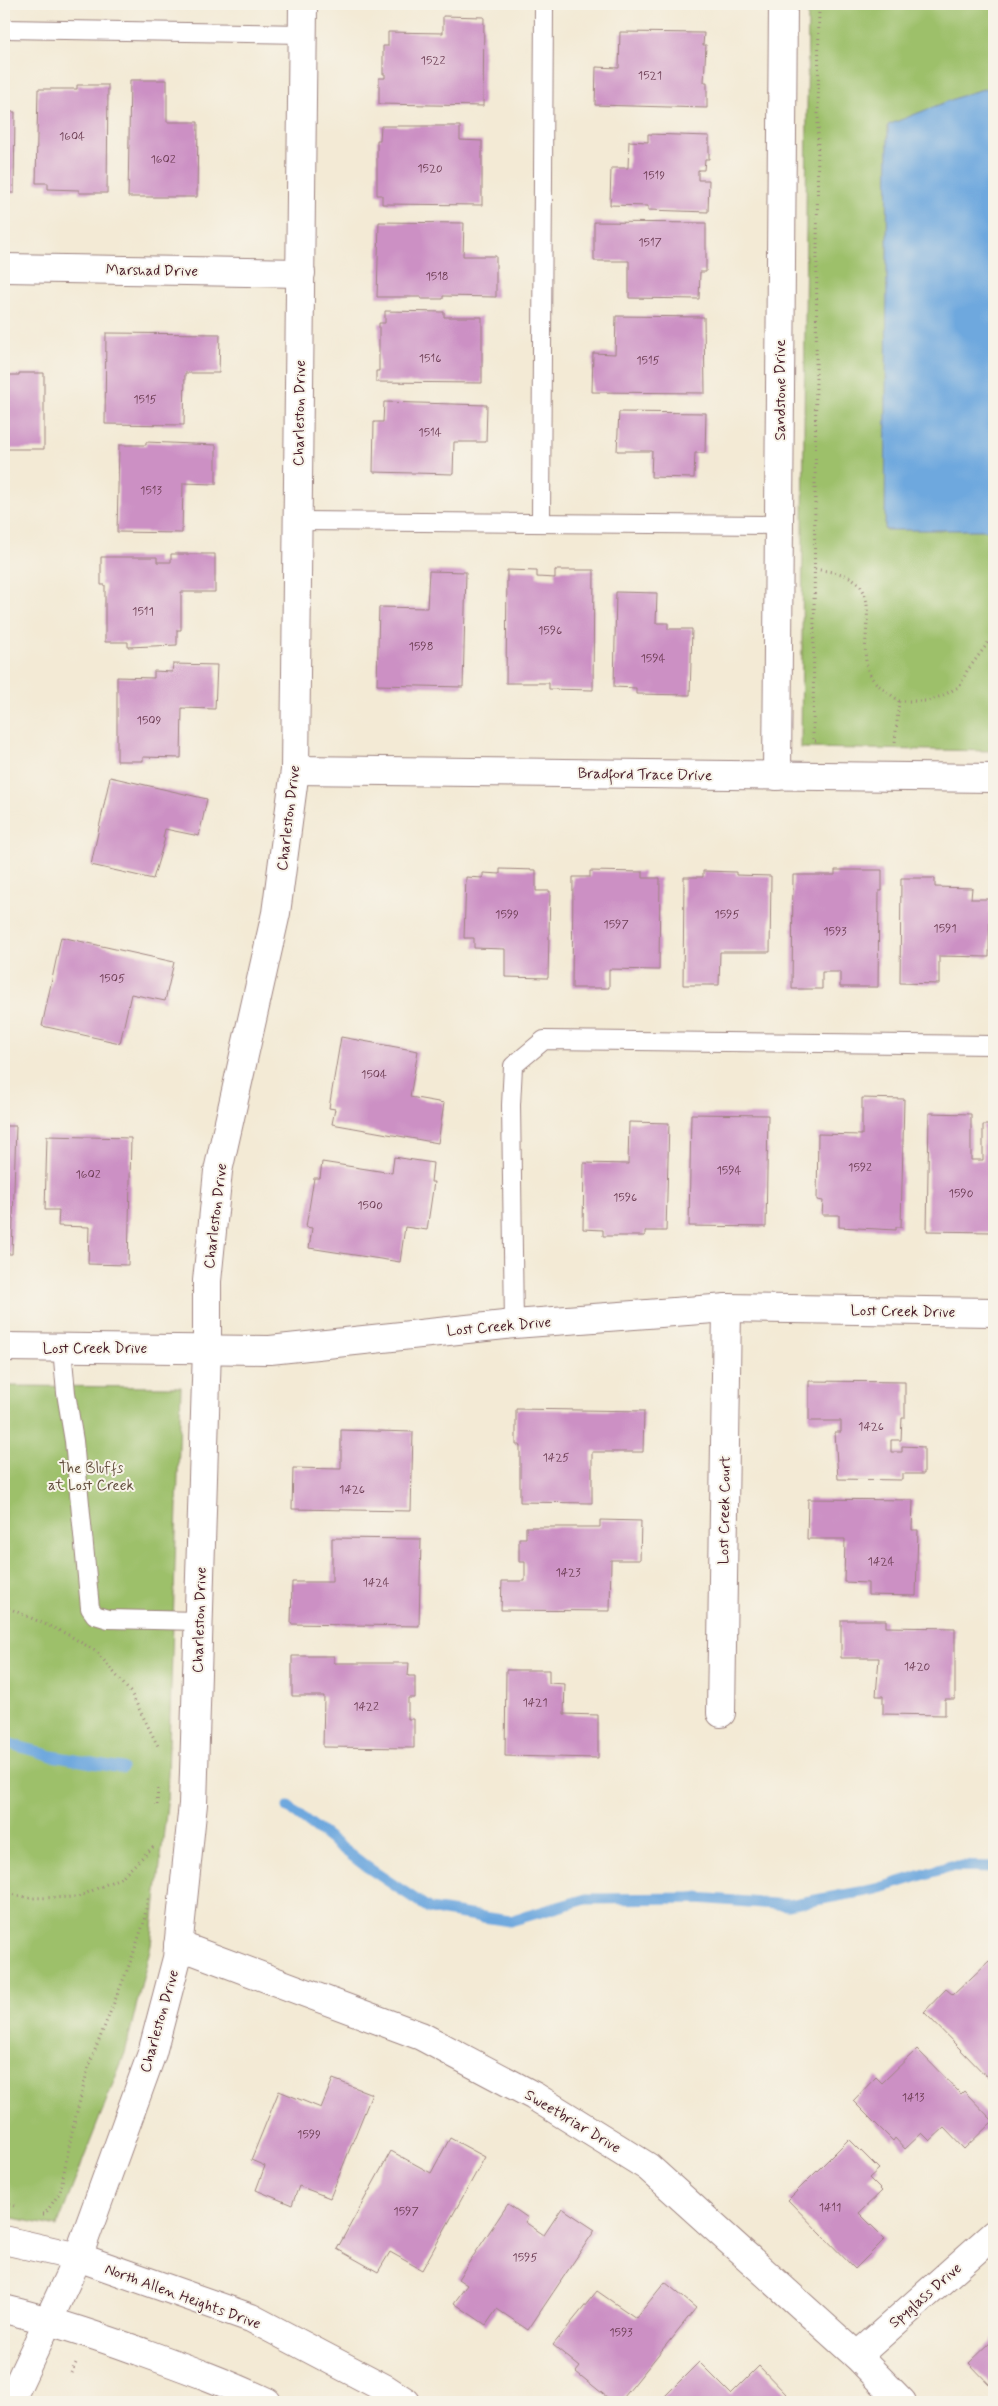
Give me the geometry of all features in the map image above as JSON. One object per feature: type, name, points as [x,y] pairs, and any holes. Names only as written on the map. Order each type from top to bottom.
[{"type":"street","name":"Charleston Drive","points":[[10,2402],[78,2257],[152,2053],[177,1958],[194,1804],[208,1348],[207,1281],[218,1172],[276,913],[295,770],[303,4]]},
{"type":"street","name":"Sandstone Drive","points":[[777,776],[783,4]]},
{"type":"street","name":"Marshad Drive","points":[[4,268],[301,273]]},
{"type":"street","name":"Bradford Trace Drive","points":[[295,770],[994,778]]},
{"type":"street","name":"Lost Creek Drive","points":[[4,1348],[208,1348],[270,1350],[514,1324],[727,1308],[994,1312]]},
{"type":"street","name":"Lost Creek Court","points":[[722,1713],[727,1308]]},
{"type":"street","name":"Sweetbriar Drive","points":[[178,1945],[421,2036],[534,2096],[648,2167],[857,2356],[902,2402]]},
{"type":"street","name":"Spyglass Drive","points":[[857,2356],[994,2234]]},
{"type":"street","name":"North Allen Heights Drive","points":[[4,2240],[78,2257],[251,2318],[386,2388],[406,2402]]},
{"type":"street","points":[[4,2309],[48,2319],[226,2382],[267,2402]]},
{"type":"lane","points":[[541,522],[544,4]]},
{"type":"lane","points":[[4,30],[303,34]]},
{"type":"lane","points":[[298,521],[779,525]]},
{"type":"lane","points":[[514,1324],[511,1105],[513,1066],[544,1040],[994,1045]]},
{"type":"lane","points":[[62,1348],[66,1393],[74,1441],[90,1608],[95,1615],[108,1619],[199,1621]]},
{"type":"path","points":[[820,4],[813,740],[822,741]]},
{"type":"path","points":[[815,569],[846,576],[859,584],[865,596],[869,614],[865,648],[872,678],[899,701],[928,700],[944,695],[960,686],[967,671],[994,635]]},
{"type":"path","points":[[895,742],[899,701]]},
{"type":"path","points":[[886,742],[905,742]]},
{"type":"path","points":[[4,1606],[67,1634],[97,1652],[131,1693],[159,1745],[159,1755]]},
{"type":"path","points":[[157,1814],[158,1785]]},
{"type":"path","points":[[4,1893],[32,1898],[78,1897],[122,1877],[156,1844],[154,1854]]},
{"type":"path","points":[[39,2214],[46,2214],[60,2192],[73,2127],[89,2065],[144,1922],[148,1893]]},
{"type":"path","points":[[4,2202],[16,2208]]},
{"type":"green space","points":[[808,4],[994,4],[994,751],[801,748]]},
{"type":"green space","name":"The Bluffs at Lost Creek","points":[[4,1386],[181,1387],[167,1804],[151,1945],[125,2053],[57,2227],[4,2216]]},
{"type":"water","points":[[994,86],[994,530],[885,530],[888,125],[966,94]]},
{"type":"building","points":[[597,4],[640,4],[640,6],[597,6]]},
{"type":"building","points":[[443,16],[484,17],[483,106],[379,104],[379,78],[385,78],[385,74],[383,74],[383,46],[388,46],[388,32],[443,33]]},
{"type":"building","points":[[620,32],[704,33],[703,45],[706,45],[704,82],[707,82],[707,108],[595,105],[596,67],[619,68]]},
{"type":"building","points":[[130,80],[167,80],[167,122],[198,122],[197,197],[128,197]]},
{"type":"building","points":[[77,85],[108,85],[107,193],[79,193],[79,190],[48,189],[48,183],[36,183],[38,89],[77,89]]},
{"type":"building","points":[[4,112],[15,112],[14,193],[4,193]]},
{"type":"building","points":[[381,126],[460,126],[460,140],[482,141],[482,205],[382,204],[382,195],[377,195],[377,140],[380,140]]},
{"type":"building","points":[[648,134],[709,136],[709,159],[705,159],[704,170],[698,170],[698,180],[709,180],[708,212],[648,210],[648,206],[610,205],[611,168],[628,168],[629,141],[648,142]]},
{"type":"building","points":[[379,222],[464,223],[463,256],[496,256],[496,297],[443,296],[443,299],[421,299],[421,297],[377,297]]},
{"type":"building","points":[[594,222],[706,223],[706,272],[700,272],[699,299],[629,298],[629,261],[594,261]]},
{"type":"building","points":[[385,311],[444,312],[444,317],[482,317],[482,383],[376,382],[376,371],[379,371],[379,323],[385,323]]},
{"type":"building","points":[[616,316],[704,317],[705,393],[592,392],[593,353],[615,354]]},
{"type":"building","points":[[106,333],[220,334],[219,373],[185,373],[184,425],[105,424]]},
{"type":"building","points":[[19,373],[44,373],[44,449],[4,449],[4,375],[19,375]]},
{"type":"building","points":[[384,402],[487,405],[486,442],[454,442],[453,474],[373,472],[374,422],[383,422]]},
{"type":"building","points":[[619,412],[706,413],[705,453],[695,453],[694,478],[651,477],[652,451],[617,451]]},
{"type":"building","points":[[146,442],[216,445],[216,484],[183,483],[182,533],[117,532],[119,445],[146,445]]},
{"type":"building","points":[[171,554],[215,554],[215,592],[181,592],[181,630],[177,630],[177,645],[128,647],[128,642],[105,642],[105,585],[101,585],[101,557],[157,557],[157,562],[171,562]]},
{"type":"building","points":[[507,570],[537,571],[537,577],[555,578],[555,570],[594,570],[593,690],[549,689],[549,683],[506,683]]},
{"type":"building","points":[[429,571],[466,572],[463,687],[377,685],[379,607],[427,608]]},
{"type":"building","points":[[616,592],[657,593],[656,623],[668,623],[668,629],[692,629],[690,695],[636,694],[636,688],[614,687]]},
{"type":"building","points":[[173,664],[217,665],[215,709],[182,708],[181,758],[143,757],[143,761],[117,761],[117,677],[154,678],[154,671],[172,672]]},
{"type":"building","points":[[110,777],[207,799],[199,836],[165,829],[163,838],[165,838],[153,879],[91,865]]},
{"type":"building","points":[[500,869],[536,870],[536,891],[550,891],[548,978],[505,977],[505,949],[474,948],[474,938],[464,938],[466,877],[483,878],[483,873],[500,874]]},
{"type":"building","points":[[835,870],[882,870],[882,891],[879,891],[878,987],[840,987],[840,972],[822,972],[822,989],[792,989],[793,875],[835,875]]},
{"type":"building","points":[[590,871],[643,872],[643,878],[660,878],[659,970],[609,969],[609,988],[572,988],[573,877],[590,877]]},
{"type":"building","points":[[703,871],[736,872],[736,875],[771,876],[770,952],[720,952],[719,985],[683,985],[684,877],[703,877]]},
{"type":"building","points":[[901,878],[935,878],[935,887],[972,888],[971,899],[990,899],[989,957],[939,956],[939,984],[900,983]]},
{"type":"building","points":[[61,937],[174,962],[165,1001],[131,994],[120,1043],[42,1026]]},
{"type":"building","points":[[341,1037],[418,1051],[410,1097],[444,1103],[438,1143],[332,1124],[335,1109],[329,1108]]},
{"type":"building","points":[[862,1098],[904,1099],[901,1227],[896,1227],[896,1230],[839,1227],[839,1215],[822,1215],[823,1201],[817,1200],[818,1134],[862,1135]]},
{"type":"building","points":[[929,1113],[971,1114],[971,1160],[983,1160],[983,1125],[989,1125],[989,1121],[994,1121],[994,1227],[992,1227],[992,1232],[927,1231]]},
{"type":"building","points":[[691,1114],[768,1115],[766,1227],[689,1226]]},
{"type":"building","points":[[629,1122],[669,1123],[666,1231],[645,1231],[645,1236],[603,1236],[603,1230],[583,1229],[584,1163],[628,1164]]},
{"type":"building","points":[[4,1126],[16,1126],[12,1254],[4,1254]]},
{"type":"building","points":[[47,1136],[131,1138],[128,1265],[88,1264],[89,1227],[58,1226],[59,1210],[45,1210]]},
{"type":"building","points":[[394,1157],[433,1163],[431,1182],[434,1182],[427,1230],[405,1227],[400,1262],[309,1248],[312,1228],[306,1227],[314,1178],[320,1178],[322,1162],[392,1173]]},
{"type":"building","points":[[809,1381],[905,1382],[905,1418],[902,1418],[901,1440],[891,1440],[891,1452],[902,1452],[902,1446],[924,1447],[924,1474],[902,1474],[902,1480],[838,1479],[835,1432],[841,1432],[841,1421],[809,1421]]},
{"type":"building","points":[[516,1409],[644,1411],[643,1452],[592,1452],[592,1503],[520,1502],[520,1445],[516,1445]]},
{"type":"building","points":[[341,1430],[413,1432],[411,1511],[292,1509],[293,1468],[341,1469]]},
{"type":"building","points":[[808,1499],[913,1500],[912,1530],[918,1530],[916,1596],[868,1595],[868,1583],[844,1582],[845,1539],[807,1539]]},
{"type":"building","points":[[600,1520],[641,1521],[640,1560],[611,1560],[610,1611],[501,1610],[502,1581],[525,1581],[525,1562],[519,1562],[519,1538],[526,1538],[526,1527],[600,1527]]},
{"type":"building","points":[[332,1538],[421,1539],[419,1626],[291,1624],[292,1582],[332,1582]]},
{"type":"building","points":[[841,1620],[886,1620],[886,1627],[955,1628],[955,1699],[945,1699],[945,1715],[883,1714],[883,1696],[876,1696],[879,1658],[841,1658]]},
{"type":"building","points":[[292,1656],[334,1656],[334,1663],[409,1663],[408,1676],[415,1676],[415,1698],[408,1698],[408,1719],[414,1719],[414,1748],[323,1747],[324,1696],[292,1696]]},
{"type":"building","points":[[506,1670],[549,1670],[549,1683],[565,1684],[564,1714],[598,1715],[598,1758],[505,1756]]},
{"type":"building","points":[[989,1961],[994,1966],[994,2084],[924,2012],[946,1989],[953,1995]]},
{"type":"building","points":[[917,2049],[961,2094],[964,2091],[993,2121],[964,2149],[944,2128],[930,2141],[922,2133],[905,2149],[895,2138],[893,2141],[853,2101],[876,2077],[882,2083]]},
{"type":"building","points":[[333,2079],[372,2094],[330,2198],[299,2186],[292,2205],[256,2190],[265,2166],[251,2160],[279,2091],[321,2108]]},
{"type":"building","points":[[450,2138],[485,2157],[422,2270],[390,2252],[378,2272],[337,2249],[391,2151],[431,2173]]},
{"type":"building","points":[[849,2139],[879,2169],[869,2178],[882,2191],[859,2213],[885,2239],[855,2269],[788,2200]]},
{"type":"building","points":[[508,2204],[528,2218],[525,2222],[544,2235],[562,2208],[595,2230],[528,2330],[497,2309],[486,2325],[454,2303],[467,2285],[458,2279]]},
{"type":"building","points":[[665,2282],[696,2308],[620,2402],[613,2402],[576,2372],[580,2367],[553,2345],[597,2291],[636,2318]]},
{"type":"building","points":[[994,2339],[994,2383],[991,2386],[969,2363]]},
{"type":"building","points":[[699,2362],[731,2394],[759,2366],[787,2395],[780,2402],[659,2402]]},
{"type":"waterway","points":[[4,1742],[52,1756],[122,1768]]},
{"type":"waterway","points":[[288,1807],[367,1867],[430,1909],[510,1921],[586,1899],[697,1898],[788,1905],[877,1889],[951,1866],[994,1867]]}]
